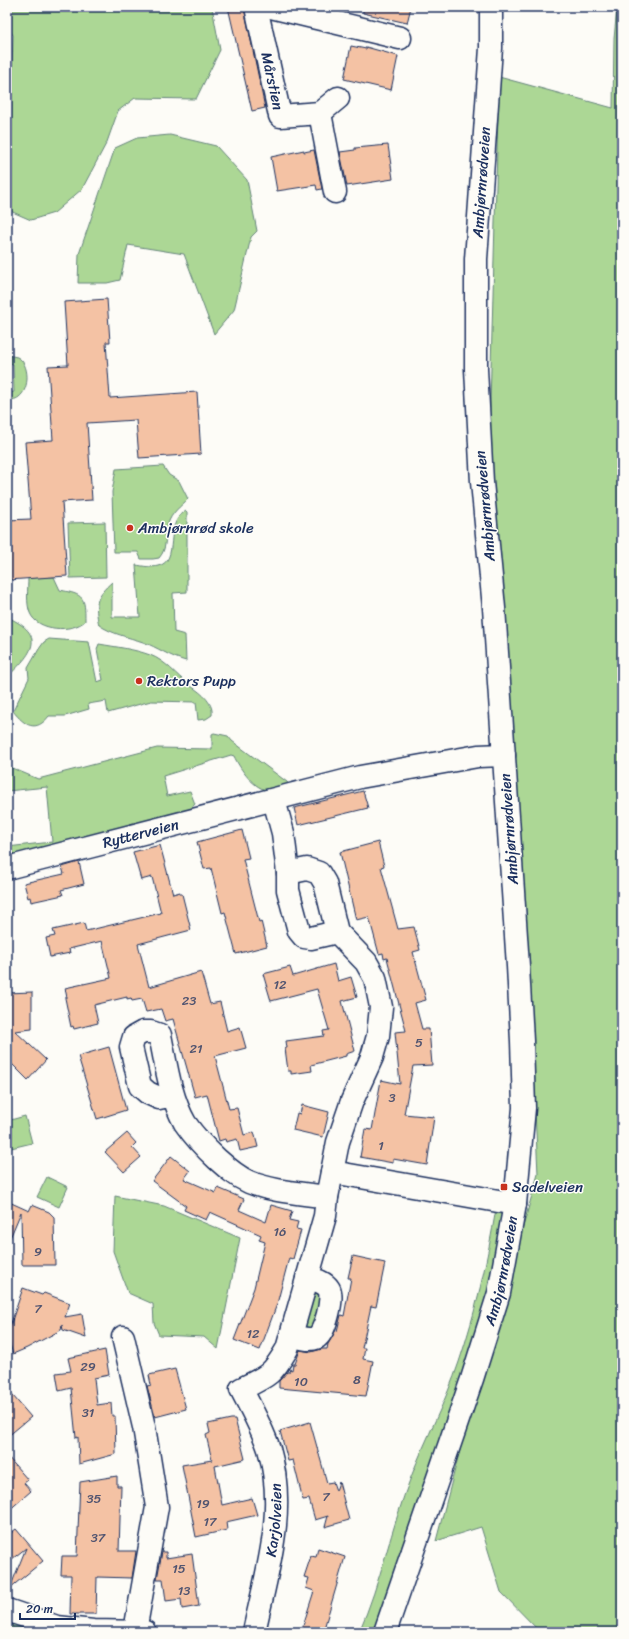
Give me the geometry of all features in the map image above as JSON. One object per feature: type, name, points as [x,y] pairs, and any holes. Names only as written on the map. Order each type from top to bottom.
[{"type":"street","name":"Mårstien","points":[[256,7],[280,116],[320,113]]},
{"type":"street","points":[[271,7],[400,38]]},
{"type":"street","name":"Ambjørnrødveien","points":[[385,1632],[472,1379],[499,1293],[515,1204],[524,1108],[522,1049],[504,755],[494,608],[482,482],[476,369],[476,259],[491,48],[491,7]]},
{"type":"street","points":[[335,192],[320,113],[338,98]]},
{"type":"street","name":"Rytterveien","points":[[7,868],[360,777],[478,756],[504,755]]},
{"type":"street","points":[[274,800],[283,833],[288,873],[288,890],[301,934],[304,937],[311,938],[337,932]]},
{"type":"street","points":[[288,873],[307,869],[319,873],[325,883],[337,932],[366,962],[375,978],[380,1007],[378,1036],[372,1057],[352,1101],[338,1142],[326,1197],[325,1216],[307,1278],[292,1336],[310,1339],[316,1338],[320,1335],[324,1327],[331,1301],[330,1290],[326,1285],[307,1278]]},
{"type":"street","points":[[173,1095],[185,1122],[193,1134],[206,1149],[235,1174],[250,1182],[269,1188],[326,1197]]},
{"type":"street","points":[[332,1172],[515,1204]]},
{"type":"street","name":"Karjolveien","points":[[254,1632],[276,1530],[276,1489],[269,1450],[256,1416],[241,1388],[267,1376],[274,1371],[287,1349],[292,1336]]},
{"type":"street","points":[[7,1610],[57,1627],[93,1631],[140,1631],[157,1507],[144,1427],[123,1337]]},
{"type":"green space","points":[[7,7],[212,7],[220,50],[196,99],[135,98],[118,111],[107,142],[82,189],[54,213],[31,220],[8,210],[13,35],[7,26]]},
{"type":"green space","points":[[617,7],[622,7],[622,1632],[540,1632],[501,1592],[481,1527],[436,1541],[465,1431],[538,1174],[527,940],[489,440],[499,77],[613,108],[614,39]]},
{"type":"green space","points":[[170,135],[216,146],[247,180],[257,231],[251,237],[234,310],[214,334],[184,254],[128,245],[120,280],[107,283],[78,283],[79,254],[115,148],[137,138]]},
{"type":"green space","points":[[7,355],[17,357],[21,360],[27,376],[27,382],[23,393],[13,400],[7,399],[7,393],[14,392],[13,364],[7,364]]},
{"type":"green space","points":[[163,466],[169,475],[179,481],[188,499],[176,510],[169,520],[165,546],[162,554],[159,558],[141,559],[138,552],[114,552],[112,492],[116,469]]},
{"type":"green space","points":[[186,511],[187,592],[173,593],[174,632],[185,635],[186,661],[143,642],[115,633],[99,625],[97,606],[100,596],[112,582],[112,617],[140,617],[136,565],[153,567],[165,563],[171,550],[175,524],[179,517]]},
{"type":"green space","points":[[105,522],[106,577],[70,578],[68,523]]},
{"type":"green space","points":[[54,577],[60,590],[74,593],[82,598],[85,621],[79,625],[64,628],[47,627],[40,624],[30,613],[28,600],[28,578]]},
{"type":"green space","points":[[7,617],[20,624],[28,631],[32,638],[32,645],[29,653],[16,669],[7,677]]},
{"type":"green space","points":[[49,639],[89,642],[97,682],[103,680],[97,649],[99,644],[125,648],[150,655],[166,664],[184,681],[205,697],[211,706],[212,715],[206,719],[198,720],[196,702],[151,701],[108,713],[106,701],[88,704],[89,709],[65,716],[49,716],[40,724],[35,726],[26,724],[13,711],[29,678],[28,668],[44,642]]},
{"type":"green space","points":[[214,733],[228,736],[232,741],[287,782],[290,787],[271,791],[259,787],[248,778],[234,756],[231,755],[163,776],[167,796],[190,791],[195,804],[183,817],[7,858],[7,847],[52,842],[47,787],[7,791],[7,766],[38,779],[157,748],[212,749],[212,734]]},
{"type":"green space","points":[[25,1116],[32,1143],[7,1149],[7,1121]]},
{"type":"green space","points":[[47,1177],[68,1187],[59,1207],[37,1197]]},
{"type":"green space","points":[[115,1196],[164,1206],[240,1238],[218,1349],[204,1337],[159,1335],[154,1323],[153,1304],[128,1293],[113,1251]]},
{"type":"green space","points":[[496,1209],[502,1213],[495,1264],[474,1343],[376,1632],[359,1632],[374,1594],[404,1496],[459,1362],[471,1324],[489,1248]]},
{"type":"green space","points":[[323,1288],[314,1331],[301,1330],[308,1289]]},
{"type":"green space","points":[[7,1618],[57,1632],[15,1632],[7,1629]]},
{"type":"building","points":[[228,7],[244,7],[265,108],[252,111]]},
{"type":"building","points":[[363,7],[411,7],[407,23],[363,13]]},
{"type":"building","points":[[351,46],[366,49],[366,47],[398,56],[391,90],[344,79]]},
{"type":"building","points":[[388,145],[393,179],[347,186],[340,152],[355,150],[355,148]]},
{"type":"building","points":[[304,150],[304,152],[314,150],[322,189],[317,190],[316,185],[277,191],[271,157]]},
{"type":"building","points":[[107,299],[110,342],[106,342],[110,398],[197,392],[201,454],[139,458],[136,420],[87,423],[92,500],[62,502],[67,576],[8,580],[7,520],[31,519],[25,442],[53,440],[48,366],[68,365],[64,302]]},
{"type":"building","points":[[363,791],[368,808],[298,825],[294,808]]},
{"type":"building","points":[[242,830],[249,858],[243,859],[259,922],[261,921],[267,946],[236,954],[225,912],[222,913],[211,868],[204,869],[197,842]]},
{"type":"building","points":[[378,842],[384,866],[381,867],[398,929],[414,927],[420,950],[413,952],[426,1000],[415,1003],[422,1029],[429,1029],[432,1065],[413,1066],[404,1114],[434,1117],[427,1165],[393,1159],[393,1163],[360,1157],[365,1129],[372,1130],[381,1080],[400,1084],[395,1032],[406,1031],[387,958],[384,959],[383,953],[379,954],[369,917],[356,920],[340,852]]},
{"type":"building","points":[[160,845],[173,894],[180,892],[180,894],[182,894],[191,930],[138,944],[149,987],[201,972],[210,1004],[220,1002],[227,1031],[240,1027],[246,1048],[215,1056],[229,1109],[237,1108],[244,1135],[254,1132],[258,1147],[240,1151],[237,1139],[226,1142],[225,1139],[219,1141],[207,1094],[195,1097],[173,1019],[165,1021],[161,1009],[146,1012],[142,999],[132,1001],[131,998],[127,999],[127,997],[94,1005],[98,1023],[74,1029],[73,1026],[71,1027],[65,998],[67,998],[65,988],[111,978],[102,941],[69,949],[70,953],[50,957],[46,938],[55,936],[53,930],[84,923],[86,931],[161,913],[152,877],[141,880],[133,852]]},
{"type":"building","points":[[79,862],[84,884],[61,890],[63,895],[31,902],[30,897],[28,898],[24,883],[64,874],[62,867]]},
{"type":"building","points":[[334,964],[338,981],[351,977],[357,997],[342,1001],[355,1051],[346,1054],[346,1056],[311,1065],[312,1071],[291,1074],[291,1071],[288,1071],[285,1048],[287,1048],[286,1041],[324,1036],[323,1031],[329,1030],[317,989],[271,1001],[263,974],[290,967],[293,976]]},
{"type":"building","points":[[32,992],[32,1029],[15,1031],[46,1060],[28,1080],[8,1060],[12,1055],[7,1050],[7,993]]},
{"type":"building","points":[[109,1047],[126,1110],[97,1119],[78,1056]]},
{"type":"building","points":[[302,1105],[329,1112],[323,1137],[293,1130],[297,1113],[300,1114]]},
{"type":"building","points":[[127,1133],[136,1143],[132,1147],[141,1157],[124,1172],[105,1152]]},
{"type":"building","points":[[171,1156],[190,1171],[184,1179],[216,1193],[218,1188],[244,1199],[239,1210],[266,1222],[271,1205],[292,1211],[289,1220],[298,1222],[296,1229],[301,1230],[293,1259],[289,1258],[277,1304],[260,1350],[234,1340],[254,1288],[265,1242],[259,1240],[261,1235],[210,1212],[206,1220],[184,1210],[186,1206],[152,1181]]},
{"type":"building","points":[[7,1201],[29,1211],[32,1205],[49,1212],[54,1217],[55,1265],[22,1265],[21,1212],[7,1245]]},
{"type":"building","points":[[353,1256],[385,1263],[376,1307],[371,1306],[362,1348],[365,1348],[363,1359],[373,1361],[366,1396],[279,1388],[279,1381],[287,1372],[289,1372],[290,1369],[292,1370],[293,1364],[295,1364],[300,1350],[311,1352],[327,1349],[328,1344],[336,1330],[337,1331],[341,1315],[344,1316],[351,1278],[348,1278]]},
{"type":"building","points":[[23,1288],[42,1295],[44,1293],[70,1303],[65,1317],[82,1314],[86,1338],[63,1330],[62,1325],[61,1330],[13,1354],[7,1335]]},
{"type":"building","points":[[105,1350],[109,1375],[94,1378],[97,1405],[111,1403],[112,1416],[115,1416],[116,1454],[79,1464],[78,1437],[76,1438],[71,1388],[59,1391],[56,1373],[71,1371],[68,1358]]},
{"type":"building","points":[[175,1369],[186,1409],[155,1417],[147,1386],[151,1385],[149,1375]]},
{"type":"building","points":[[7,1389],[31,1417],[7,1437]]},
{"type":"building","points":[[235,1419],[245,1459],[215,1466],[222,1505],[252,1498],[257,1515],[226,1522],[227,1530],[196,1537],[182,1465],[212,1460],[206,1435],[210,1433],[208,1424]]},
{"type":"building","points":[[310,1422],[327,1483],[333,1482],[336,1491],[339,1482],[349,1520],[325,1527],[328,1516],[315,1520],[309,1499],[303,1500],[293,1460],[288,1461],[280,1431]]},
{"type":"building","points":[[7,1456],[28,1480],[24,1483],[31,1491],[7,1512]]},
{"type":"building","points":[[117,1476],[117,1486],[121,1486],[119,1551],[136,1551],[132,1578],[97,1577],[96,1614],[70,1614],[71,1575],[61,1575],[62,1556],[77,1556],[80,1482]]},
{"type":"building","points":[[16,1529],[43,1561],[10,1588],[26,1548],[7,1563],[7,1536]]},
{"type":"building","points":[[318,1548],[345,1557],[323,1632],[301,1632],[314,1591],[306,1588],[309,1578],[304,1577],[311,1556],[316,1557]]},
{"type":"building","points":[[162,1552],[166,1552],[166,1558],[192,1554],[199,1606],[182,1609],[181,1599],[166,1601],[163,1579],[157,1579]]},
{"type":"place","name":"Ambjørnrød skole","points":[[130,528]]},
{"type":"place","name":"Rektors Pupp","points":[[139,681]]},
{"type":"place","name":"Sadelveien","points":[[504,1187]]}]
